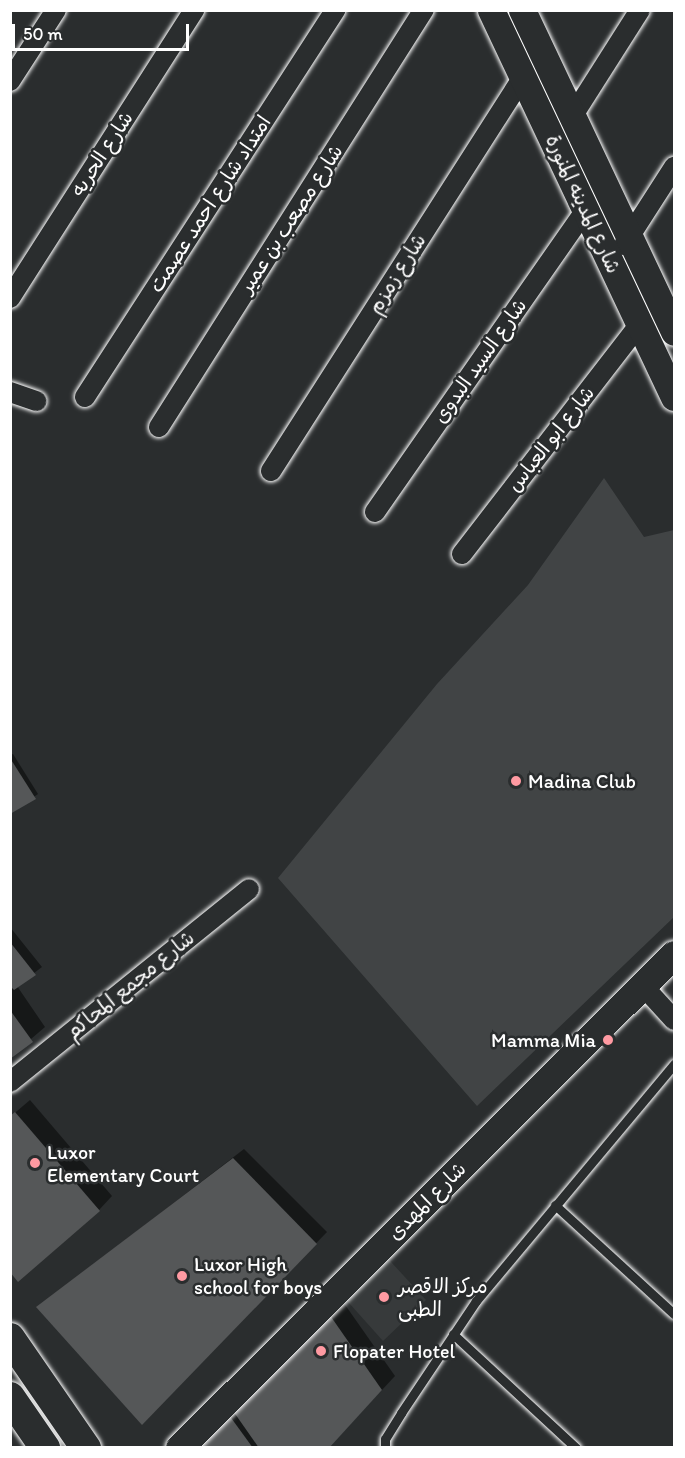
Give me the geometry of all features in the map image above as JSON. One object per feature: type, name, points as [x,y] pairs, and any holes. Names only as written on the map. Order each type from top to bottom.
[{"type":"main road","name":"شارع المدينه المنورة","points":[[491,10],[675,397]]},
{"type":"main road","name":"شارع المدينه المنورة","points":[[522,10],[675,332]]},
{"type":"main road","name":"شارع المهدى","points":[[179,1448],[675,954]]},
{"type":"main road","points":[[10,1338],[86,1448]]},
{"type":"main road","points":[[10,1397],[45,1448]]},
{"type":"street","points":[[10,81],[56,10]]},
{"type":"street","name":"شارع الحريه","points":[[10,298],[194,10]]},
{"type":"street","name":"امتداد شارع احمد عصمت","points":[[85,397],[335,10]]},
{"type":"street","name":"شارع مصعب بن عمير","points":[[159,427],[424,10]]},
{"type":"street","points":[[572,117],[640,10]]},
{"type":"street","name":"شارع زمزم","points":[[271,471],[523,76]]},
{"type":"street","points":[[612,264],[675,167]]},
{"type":"street","name":"شارع السيد البدوى","points":[[375,512],[586,209]]},
{"type":"street","name":"شارع ابو العباس","points":[[462,554],[640,324]]},
{"type":"street","points":[[10,392],[36,401]]},
{"type":"street","name":"شارع مجمع المحاكم","points":[[10,1082],[249,889]]},
{"type":"street","points":[[643,986],[675,1020]]},
{"type":"lane","points":[[384,1448],[385,1439],[453,1334],[555,1205],[675,1064]]},
{"type":"lane","points":[[555,1205],[675,1314]]},
{"type":"lane","points":[[453,1334],[576,1448]]},
{"type":"shaded area","name":"Madina Club","points":[[604,478],[644,537],[674,530],[674,917],[477,1106],[278,878],[437,684],[528,585]]},
{"type":"shaded area","name":"مركز الاقصر الطبى","points":[[381,1251],[426,1300],[383,1341],[341,1294]]},
{"type":"building","points":[[10,758],[36,799],[10,814]]},
{"type":"building","points":[[10,942],[36,975],[14,990],[10,986]]},
{"type":"building","points":[[10,1010],[33,1042],[10,1059]]},
{"type":"building","name":"Luxor Elementary Court","points":[[15,1112],[100,1211],[18,1282],[10,1272],[10,1116]]},
{"type":"building","name":"Luxor High school for boys","points":[[233,1158],[317,1244],[142,1425],[36,1307]]},
{"type":"building","name":"Flopater Hotel","points":[[327,1311],[382,1390],[329,1448],[259,1448],[231,1408]]},
{"type":"building","points":[[229,1415],[253,1448],[197,1448]]},
{"type":"place","name":"Madina Club","points":[[516,781]]},
{"type":"place","name":"Mamma Mia","points":[[608,1040]]},
{"type":"place","name":"Luxor Elementary Court","points":[[35,1163]]},
{"type":"place","name":"Luxor High school for boys","points":[[182,1276]]},
{"type":"place","name":"مركز الاقصر الطبى","points":[[384,1297]]},
{"type":"place","name":"Flopater Hotel","points":[[321,1351]]}]
